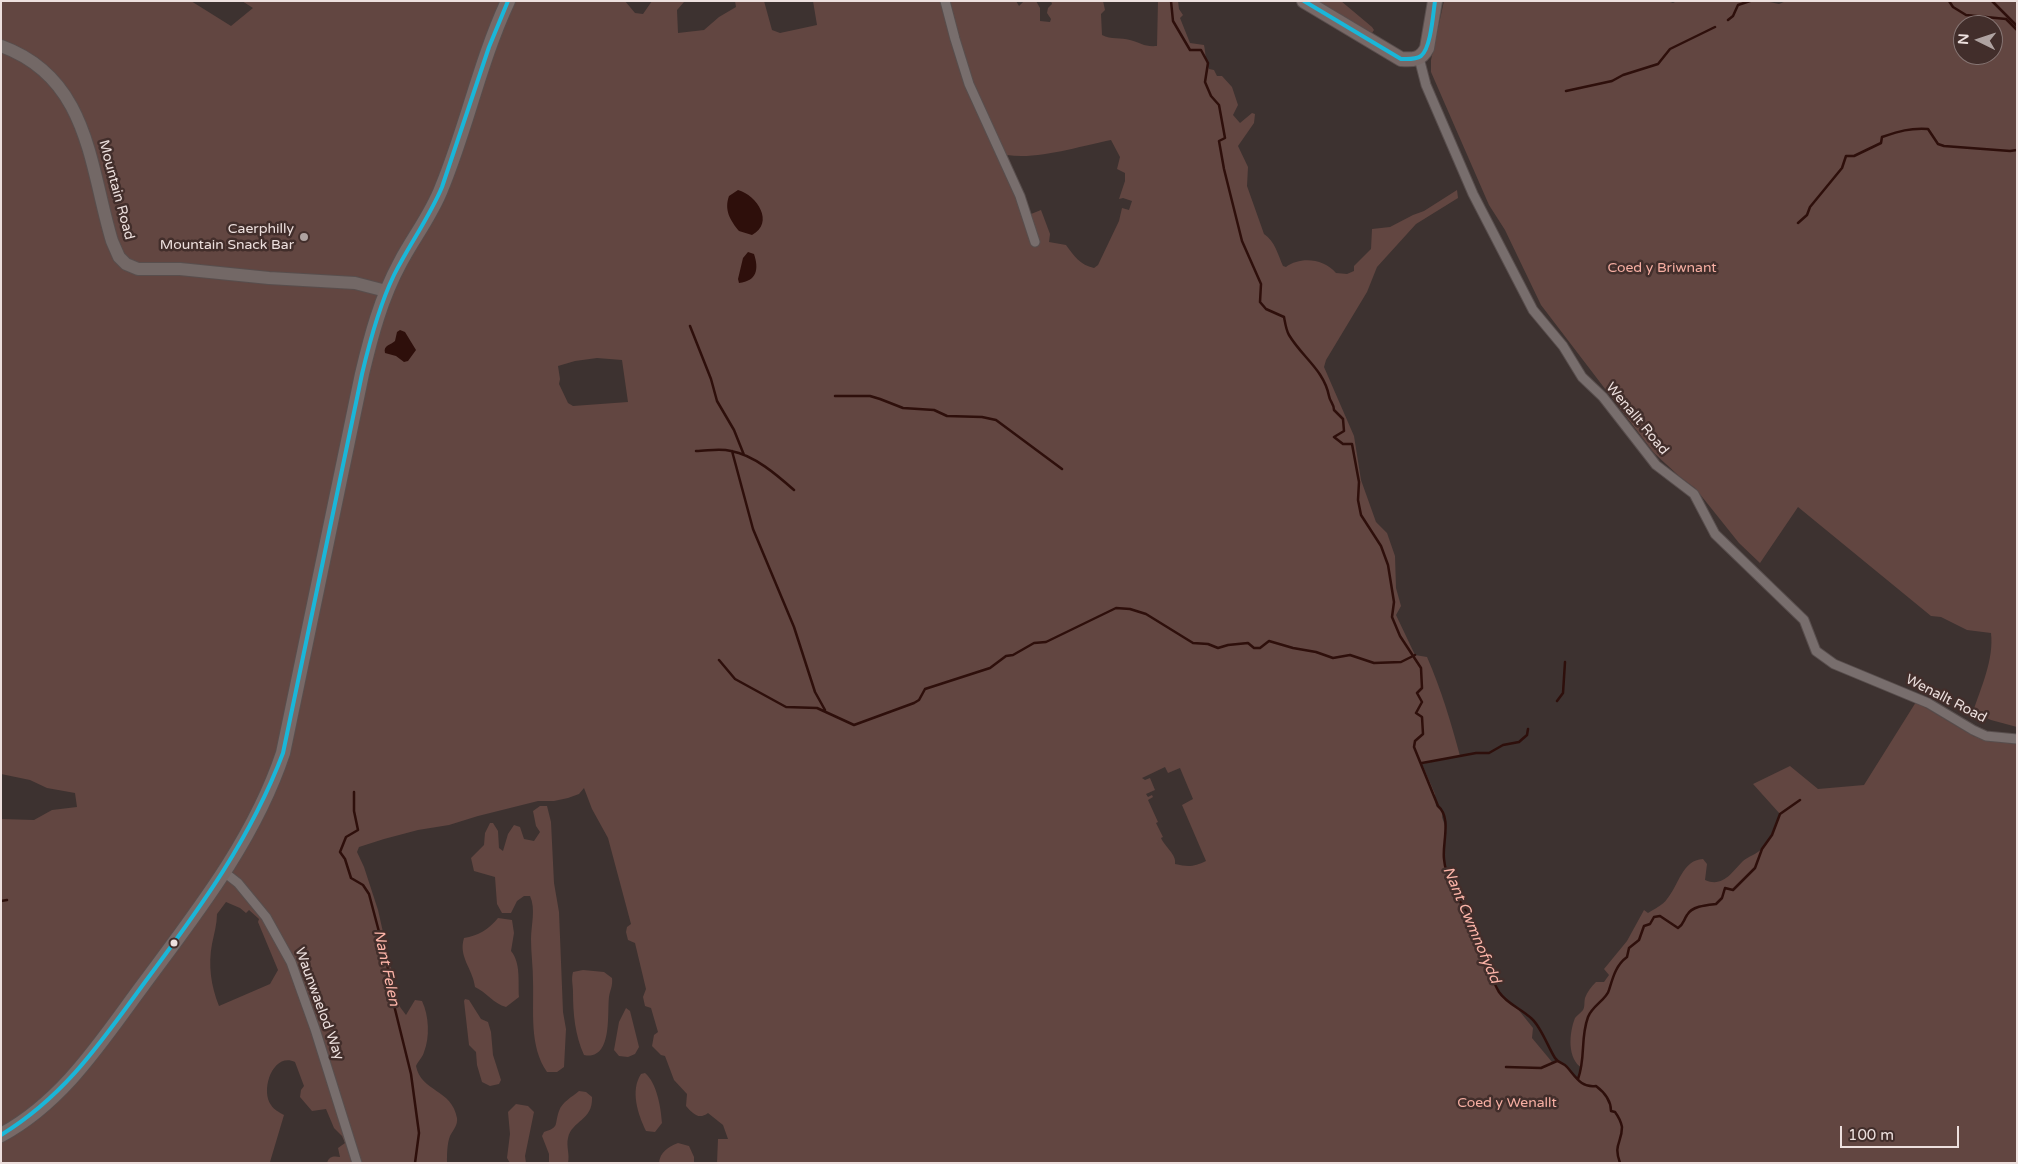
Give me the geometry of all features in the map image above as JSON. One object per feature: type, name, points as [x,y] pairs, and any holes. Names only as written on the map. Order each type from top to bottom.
[{"type":"main road","points":[[1,1135],[49,1102],[91,1056],[200,909],[224,872],[264,802],[283,753],[362,374],[376,317],[400,262],[441,190],[488,49],[508,1]]},
{"type":"main road","points":[[1304,1],[1401,59],[1413,60],[1424,54],[1427,48],[1435,1]]},
{"type":"main road","name":"Mountain Road","points":[[1,46],[22,55],[38,65],[62,90],[71,103],[86,136],[112,241],[126,264],[138,269],[180,269],[269,278],[354,283],[386,291]]},
{"type":"street","points":[[945,1],[954,39],[969,84],[1020,196],[1035,242]]},
{"type":"street","name":"Wenallt Road","points":[[1419,58],[1426,85],[1473,194],[1533,310],[1563,346],[1582,377],[1603,398],[1656,465],[1694,494],[1715,534],[1804,620],[1816,651],[1834,664],[1928,703],[1986,736],[2017,739]]},
{"type":"street","name":"Waunwaelod Way","points":[[224,872],[238,883],[266,917],[291,962],[315,1029],[357,1163]]},
{"type":"green space","name":"Coed y Wenallt","points":[[1,1],[191,1],[231,26],[253,8],[242,1],[625,1],[635,13],[643,14],[652,1],[691,1],[684,2],[677,10],[678,33],[704,30],[719,17],[736,7],[735,1],[764,1],[772,30],[780,33],[817,25],[813,1],[942,1],[961,75],[965,75],[945,1],[1016,1],[1019,6],[1024,1],[1036,1],[1040,8],[1040,21],[1050,22],[1051,19],[1047,13],[1048,8],[1052,4],[1051,1],[1103,1],[1105,10],[1101,14],[1102,35],[1157,46],[1158,1],[1178,1],[1179,9],[1183,15],[1180,18],[1190,43],[1204,45],[1209,69],[1214,70],[1217,76],[1222,76],[1232,87],[1238,105],[1233,115],[1240,123],[1252,113],[1255,114],[1254,123],[1238,146],[1248,167],[1247,186],[1264,234],[1274,244],[1283,266],[1286,267],[1305,260],[1319,262],[1336,273],[1347,274],[1354,271],[1354,266],[1371,249],[1372,229],[1390,227],[1424,211],[1457,190],[1458,198],[1416,224],[1377,267],[1367,292],[1326,360],[1324,367],[1354,436],[1361,480],[1376,522],[1387,533],[1395,556],[1396,588],[1401,606],[1396,615],[1415,655],[1427,657],[1457,743],[1460,756],[1422,764],[1435,794],[1436,806],[1443,812],[1446,876],[1465,915],[1473,925],[1476,941],[1484,954],[1501,996],[1517,1008],[1533,1028],[1532,1038],[1552,1062],[1564,1064],[1578,1078],[1582,1068],[1574,1058],[1571,1045],[1571,1031],[1575,1018],[1583,1010],[1585,998],[1591,988],[1596,982],[1604,982],[1609,975],[1604,969],[1627,941],[1644,910],[1648,913],[1661,905],[1671,893],[1686,868],[1696,860],[1703,859],[1707,864],[1705,880],[1717,882],[1727,878],[1743,861],[1761,850],[1769,840],[1780,814],[1753,784],[1790,766],[1818,789],[1864,785],[1916,702],[1973,736],[1989,741],[2017,744],[2017,1163],[717,1163],[718,1139],[728,1139],[723,1125],[708,1113],[699,1116],[686,1106],[687,1094],[674,1080],[665,1056],[661,1055],[652,1046],[654,1035],[658,1032],[651,1008],[645,1006],[643,997],[646,989],[635,943],[628,940],[626,932],[627,927],[631,924],[608,838],[592,809],[584,788],[579,794],[568,798],[554,801],[538,801],[449,825],[418,830],[359,847],[357,852],[378,910],[400,1007],[406,1015],[415,1000],[422,1001],[426,1013],[428,1026],[427,1040],[423,1054],[416,1066],[419,1075],[449,1101],[457,1118],[456,1125],[448,1142],[447,1163],[327,1163],[332,1157],[340,1157],[338,1148],[345,1143],[342,1136],[334,1128],[326,1109],[312,1111],[300,1097],[304,1086],[295,1062],[287,1060],[280,1062],[275,1067],[268,1082],[267,1091],[271,1105],[275,1110],[284,1115],[270,1162],[272,1163],[1,1163],[1,819],[34,820],[52,810],[77,807],[75,793],[47,788],[30,780],[1,774]],"holes":[[[1111,140],[1120,157],[1117,169],[1125,173],[1125,181],[1119,199],[1123,198],[1132,201],[1129,210],[1122,208],[1119,221],[1098,265],[1094,268],[1081,262],[1066,245],[1049,242],[1050,234],[1041,210],[1031,214],[1007,155],[1032,156]],[[597,358],[622,360],[628,402],[573,406],[568,403],[559,384],[558,366]],[[1165,767],[1168,773],[1180,768],[1193,799],[1182,805],[1206,861],[1191,866],[1175,864],[1173,854],[1161,838],[1163,837],[1156,823],[1158,822],[1148,800],[1153,797],[1152,795],[1148,797],[1146,794],[1155,790],[1150,778],[1145,780],[1142,778]],[[226,902],[246,913],[249,910],[259,919],[258,922],[278,970],[270,984],[219,1006],[212,983],[210,968],[217,914]]]},
{"type":"green space","points":[[1317,1],[1341,1],[1374,30],[1370,36]]},
{"type":"green space","name":"Coed y Briwnant","points":[[1444,1],[1667,1],[1673,3],[1677,1],[1765,1],[1779,4],[1786,1],[2017,1],[2017,727],[1991,720],[1973,712],[1989,663],[1991,633],[1967,630],[1941,617],[1931,616],[1798,507],[1760,563],[1739,543],[1695,488],[1654,453],[1541,305],[1505,230],[1489,205],[1431,72],[1431,60]]},
{"type":"green space","points":[[540,806],[547,806],[551,822],[554,883],[559,912],[563,1012],[566,1029],[564,1067],[557,1072],[547,1072],[541,1062],[535,1040],[531,939],[533,912],[530,896],[524,896],[517,901],[511,913],[502,913],[497,904],[495,877],[474,871],[471,858],[484,845],[485,833],[490,823],[493,823],[498,831],[499,848],[503,851],[508,834],[514,825],[520,827],[524,839],[534,841],[540,832],[536,826],[533,811]]},
{"type":"green space","points":[[498,918],[512,920],[514,933],[511,951],[516,961],[518,973],[519,997],[506,1007],[475,987],[463,951],[464,938],[474,936],[483,931]]},
{"type":"green space","points":[[583,970],[604,972],[612,978],[607,1034],[600,1051],[593,1055],[584,1055],[578,1040],[574,1016],[572,975],[573,972]]},
{"type":"green space","points":[[465,999],[469,1000],[481,1019],[488,1022],[493,1055],[501,1080],[499,1084],[490,1086],[482,1082],[477,1065],[476,1052],[469,1045]]},
{"type":"green space","points":[[626,1008],[630,1011],[639,1047],[635,1054],[628,1057],[619,1056],[614,1050],[619,1022]]},
{"type":"green space","points":[[645,1073],[653,1083],[661,1110],[662,1123],[655,1132],[646,1131],[636,1102],[638,1081],[641,1074]]},
{"type":"green space","points":[[579,1091],[586,1092],[592,1097],[591,1105],[586,1116],[570,1132],[568,1138],[568,1163],[549,1163],[549,1154],[542,1136],[544,1132],[556,1125],[562,1105]]},
{"type":"green space","points":[[516,1104],[528,1106],[534,1112],[525,1156],[526,1163],[510,1163],[507,1158],[510,1134],[508,1112]]},
{"type":"green space","points":[[678,1143],[689,1146],[694,1157],[694,1163],[659,1163],[665,1150]]},
{"type":"shaded area","points":[[738,190],[751,197],[761,210],[762,224],[759,230],[752,235],[739,231],[729,215],[727,206],[729,196]]},
{"type":"shaded area","points":[[748,252],[754,254],[755,273],[750,280],[739,283],[738,279],[743,258]]},
{"type":"shaded area","points":[[400,330],[405,332],[416,350],[408,361],[404,362],[396,356],[385,353],[385,348],[395,341],[397,332]]},
{"type":"waterway","name":"Nant Cwmnofydd","points":[[1171,1],[1173,21],[1190,50],[1201,50],[1208,63],[1205,82],[1211,96],[1219,105],[1225,138],[1219,141],[1224,169],[1242,241],[1261,284],[1260,302],[1266,309],[1284,317],[1289,335],[1318,371],[1334,410],[1343,419],[1344,431],[1334,437],[1343,444],[1352,444],[1359,482],[1358,500],[1361,515],[1381,546],[1388,565],[1394,602],[1392,617],[1400,636],[1421,668],[1422,688],[1417,693],[1422,702],[1416,713],[1422,717],[1423,734],[1415,741],[1414,747],[1438,806],[1445,817],[1444,859],[1448,877],[1475,927],[1475,935],[1499,992],[1535,1023],[1556,1060],[1566,1066],[1583,1084],[1596,1086],[1606,1097],[1611,1111],[1615,1112],[1622,1127],[1617,1152],[1620,1163]]},
{"type":"waterway","points":[[1728,20],[1733,16],[1738,5],[1750,1]]},
{"type":"waterway","points":[[1949,1],[1953,7],[1966,15],[2006,19],[2017,30]]},
{"type":"waterway","points":[[1992,1],[2017,26]]},
{"type":"waterway","points":[[1566,91],[1612,81],[1623,75],[1658,64],[1670,49],[1715,27]]},
{"type":"waterway","points":[[1798,223],[1807,215],[1810,207],[1842,168],[1846,156],[1854,156],[1881,143],[1882,137],[1905,130],[1928,129],[1938,144],[1944,146],[2017,150]]},
{"type":"waterway","points":[[690,326],[711,379],[717,401],[734,430],[744,455]]},
{"type":"waterway","points":[[835,396],[870,396],[903,408],[934,410],[947,416],[982,417],[996,420],[1062,469]]},
{"type":"waterway","points":[[696,451],[722,450],[740,453],[765,466],[794,490]]},
{"type":"waterway","points":[[732,451],[753,529],[794,627],[815,692],[825,710]]},
{"type":"waterway","points":[[719,660],[735,679],[786,707],[817,708],[854,725],[914,703],[919,700],[925,689],[990,668],[1006,656],[1013,655],[1034,643],[1046,642],[1116,608],[1130,609],[1146,614],[1193,643],[1208,644],[1218,648],[1248,643],[1254,648],[1260,648],[1269,641],[1333,658],[1350,655],[1374,663],[1401,662],[1415,655]]},
{"type":"waterway","points":[[1557,701],[1563,693],[1565,662]]},
{"type":"waterway","points":[[1422,763],[1476,753],[1489,753],[1503,745],[1519,742],[1527,735],[1528,729]]},
{"type":"waterway","name":"Nant Felen","points":[[354,792],[354,811],[358,830],[346,837],[340,852],[345,859],[351,878],[363,885],[369,894],[387,962],[392,997],[411,1074],[419,1133],[415,1163]]},
{"type":"waterway","points":[[1578,1079],[1588,1017],[1608,993],[1618,968],[1627,957],[1629,948],[1639,940],[1644,926],[1650,924],[1654,917],[1660,916],[1678,928],[1692,910],[1700,906],[1716,904],[1722,898],[1725,888],[1733,890],[1755,868],[1762,849],[1772,835],[1780,814],[1800,800]]},
{"type":"waterway","points":[[1,901],[7,900]]},
{"type":"waterway","points":[[1506,1067],[1541,1068],[1557,1061]]},
{"type":"transit line","points":[[1,1135],[45,1103],[64,1085],[113,1026],[204,900],[239,844],[270,785],[283,753],[362,374],[375,323],[394,275],[442,187],[489,47],[508,1]]},
{"type":"transit line","points":[[1304,1],[1401,59],[1416,58],[1424,52],[1431,30],[1435,1]]},
{"type":"place","name":"Caerphilly Mountain Snack Bar","points":[[304,237]]}]
